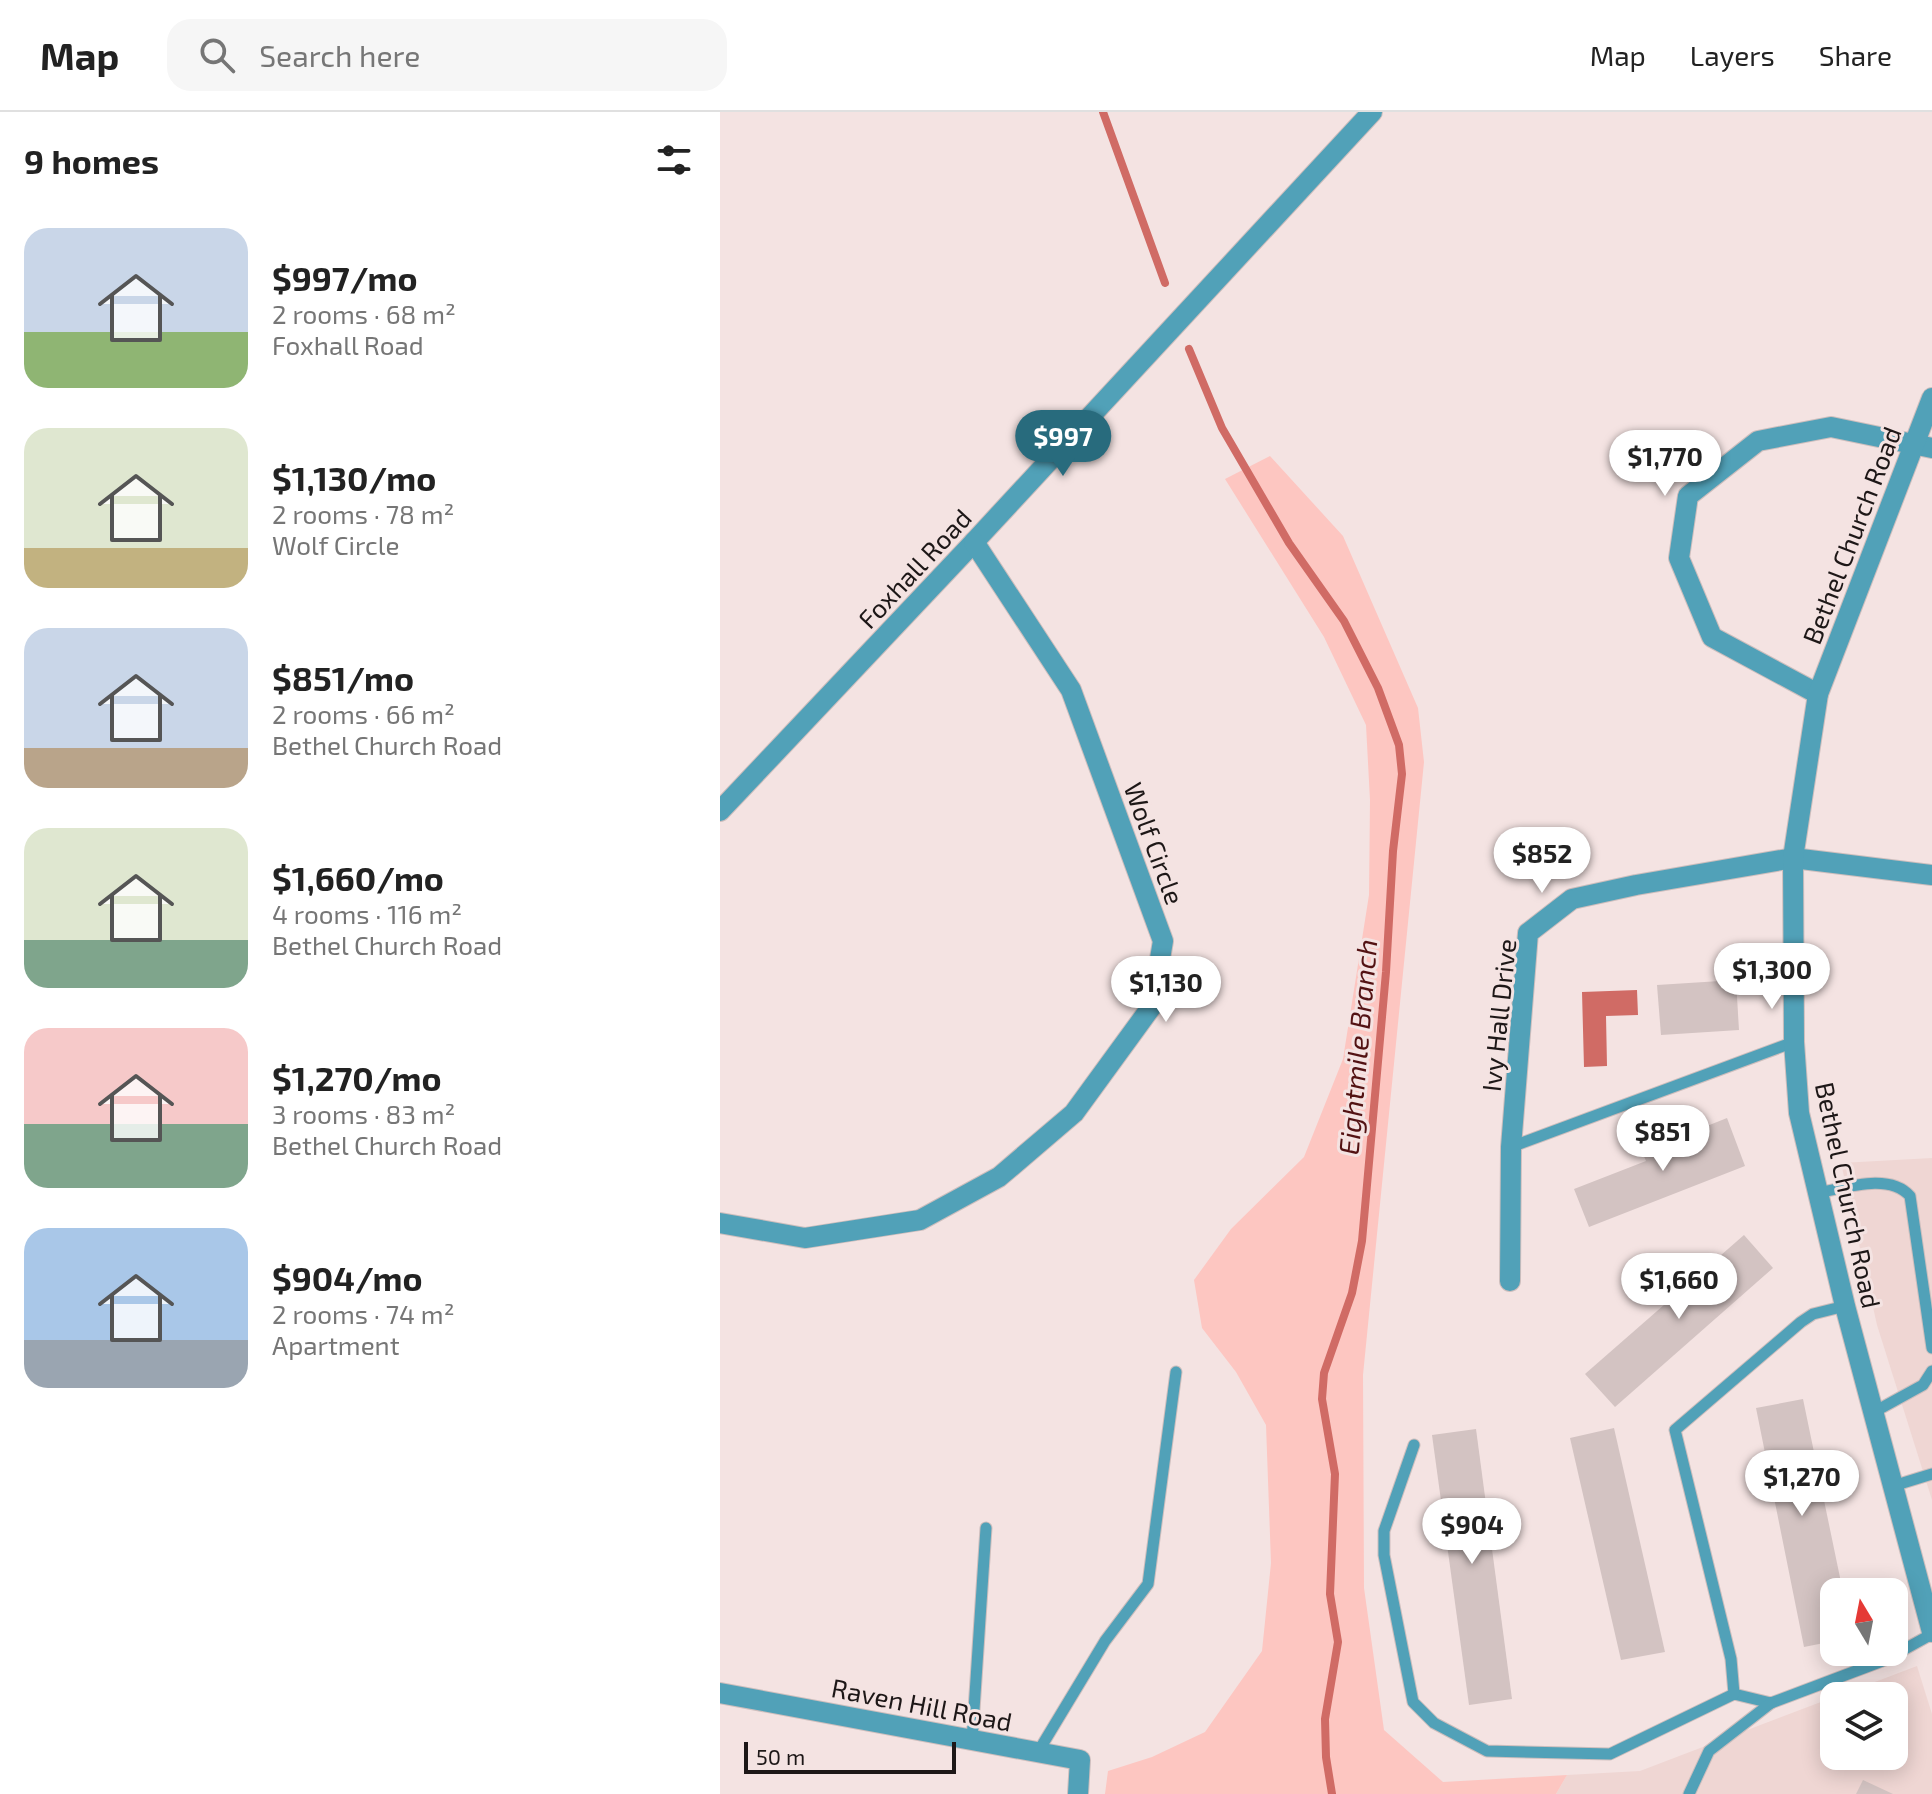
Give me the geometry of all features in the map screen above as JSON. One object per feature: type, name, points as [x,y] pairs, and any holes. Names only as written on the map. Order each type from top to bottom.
[{"type":"street","name":"Foxhall Road","points":[[720,811],[1372,112]]},
{"type":"street","name":"Bethel Church Road","points":[[1932,398],[1923,447],[1818,694],[1793,858],[1794,1042],[1799,1113],[1845,1306],[1929,1610],[1932,1633]]},
{"type":"street","points":[[1818,694],[1712,637],[1679,558],[1688,496],[1758,441],[1831,427],[1923,447]]},
{"type":"street","name":"Wolf Circle","points":[[720,1223],[805,1238],[920,1220],[999,1177],[1074,1113],[1152,1006],[1163,941],[1071,690],[974,542]]},
{"type":"street","name":"Ivy Hall Drive","points":[[1510,1281],[1511,1147],[1528,933],[1572,899],[1793,858],[1932,875]]},
{"type":"street","name":"Raven Hill Road","points":[[720,1693],[1080,1760],[1078,1794]]},
{"type":"lane","points":[[1511,1147],[1794,1042]]},
{"type":"lane","points":[[1818,1193],[1883,1183],[1901,1187],[1910,1196],[1932,1348]]},
{"type":"lane","points":[[1734,1694],[1731,1659],[1675,1430],[1801,1322],[1813,1314],[1845,1306]]},
{"type":"lane","points":[[1874,1412],[1923,1385],[1932,1371]]},
{"type":"lane","points":[[1038,1752],[1105,1641],[1148,1584],[1176,1372]]},
{"type":"lane","points":[[1414,1445],[1384,1531],[1384,1555],[1413,1702],[1434,1723],[1487,1751],[1610,1754],[1734,1694],[1771,1703]]},
{"type":"lane","points":[[1893,1486],[1932,1474]]},
{"type":"lane","points":[[972,1740],[986,1528]]},
{"type":"lane","points":[[1689,1794],[1709,1751],[1771,1703],[1885,1660],[1932,1633]]},
{"type":"shaded area","points":[[1270,456],[1343,536],[1418,708],[1424,762],[1363,1375],[1364,1588],[1384,1730],[1443,1782],[1567,1775],[1556,1794],[1105,1794],[1108,1771],[1152,1757],[1205,1732],[1262,1651],[1271,1563],[1266,1425],[1236,1372],[1202,1328],[1194,1280],[1231,1229],[1304,1157],[1343,1059],[1369,895],[1370,800],[1366,725],[1324,637],[1225,479]]},
{"type":"shaded area","points":[[1637,990],[1638,1015],[1606,1016],[1607,1066],[1584,1067],[1582,992]]},
{"type":"shaded area","points":[[1932,1158],[1932,1500],[1877,1325],[1841,1163]]},
{"type":"shaded area","points":[[1917,1666],[1932,1714],[1932,1794],[1556,1794],[1567,1775],[1640,1771],[1820,1702],[1820,1770],[1908,1770],[1908,1682],[1875,1682]]},
{"type":"building","points":[[1736,980],[1739,1030],[1661,1035],[1657,985]]},
{"type":"building","points":[[1727,1118],[1745,1166],[1589,1227],[1574,1189],[1646,1161],[1642,1152]]},
{"type":"building","points":[[1744,1235],[1773,1268],[1615,1407],[1585,1374]]},
{"type":"building","points":[[1803,1399],[1840,1578],[1820,1578],[1820,1644],[1804,1647],[1756,1408]]},
{"type":"building","points":[[1614,1428],[1665,1652],[1621,1660],[1570,1438]]},
{"type":"building","points":[[1476,1429],[1512,1699],[1469,1705],[1432,1435]]},
{"type":"building","points":[[1863,1780],[1893,1794],[1856,1794]]},
{"type":"waterway","name":"Eightmile Branch","points":[[1103,112],[1165,283]]},
{"type":"waterway","name":"Eightmile Branch","points":[[1189,349],[1222,428],[1289,543],[1344,621],[1378,688],[1399,745],[1402,774],[1362,1241],[1352,1293],[1324,1373],[1322,1399],[1335,1474],[1330,1594],[1338,1642],[1325,1719],[1326,1757],[1332,1794]]}]
